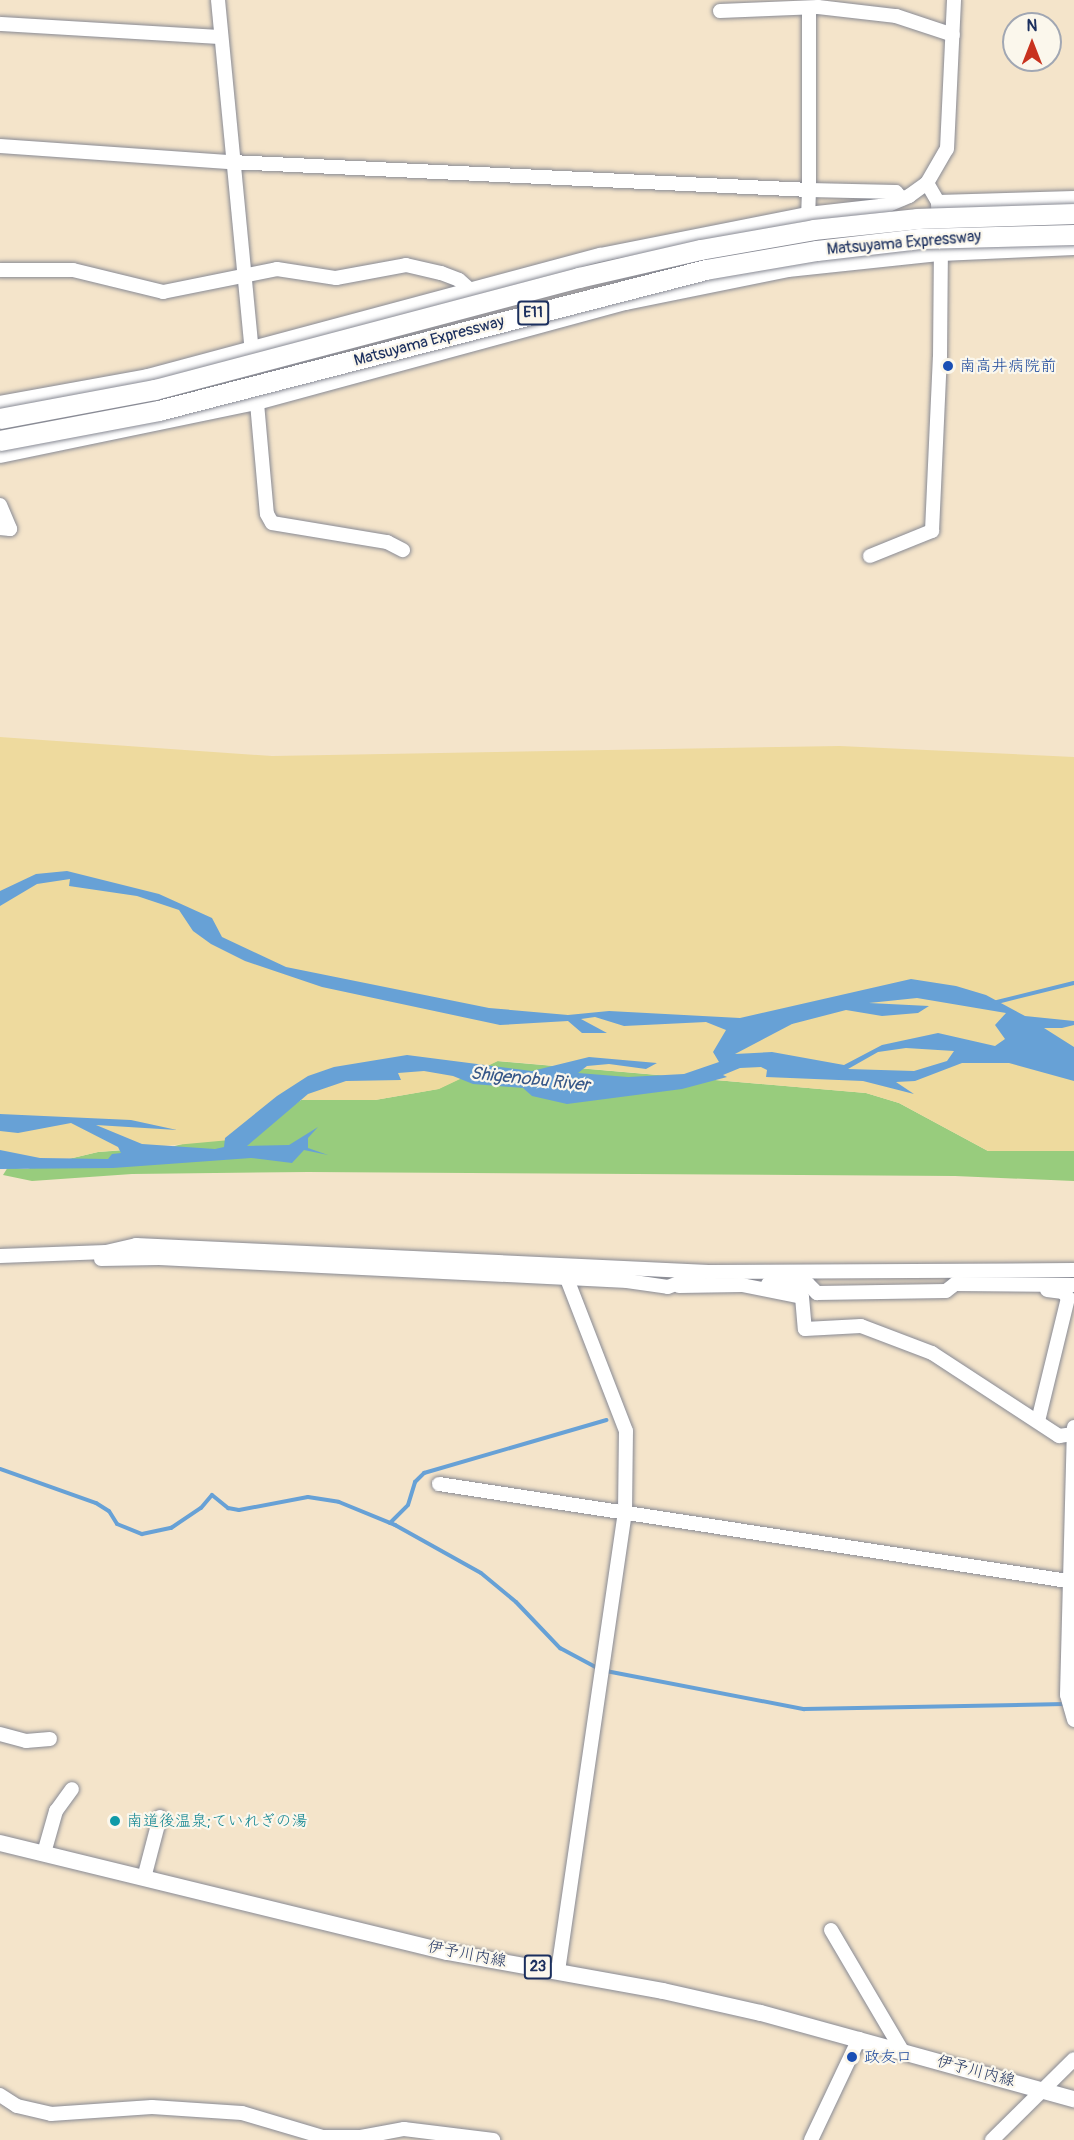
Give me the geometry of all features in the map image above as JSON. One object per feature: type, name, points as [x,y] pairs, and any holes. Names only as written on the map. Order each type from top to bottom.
[{"type":"highway","name":"Matsuyama Expressway","points":[[0,419],[155,390],[579,278],[701,250],[814,230],[918,219],[1074,214]]},
{"type":"highway","name":"Matsuyama Expressway","points":[[0,441],[159,411],[706,270],[818,251],[920,239],[1074,235]]},
{"type":"main road","name":"伊予川内線","points":[[0,1842],[447,1952],[663,1990],[859,2039],[1042,2089],[1074,2100]]},
{"type":"street","points":[[218,0],[231,162],[252,350]]},
{"type":"street","points":[[0,403],[148,376],[600,255],[808,214],[855,210],[902,199],[927,183],[947,148],[954,0]]},
{"type":"street","points":[[720,11],[809,9],[896,16],[953,35]]},
{"type":"street","points":[[808,214],[809,9]]},
{"type":"street","points":[[0,24],[220,37]]},
{"type":"street","points":[[0,146],[231,162],[809,190],[896,192],[902,199]]},
{"type":"street","points":[[870,556],[932,531],[941,254],[938,202],[927,183]]},
{"type":"street","points":[[938,202],[1074,198]]},
{"type":"street","points":[[0,456],[257,403],[626,303],[708,285],[788,270],[941,254],[1074,248]]},
{"type":"street","points":[[0,270],[73,270],[163,292],[244,275],[294,269],[336,278],[412,266],[459,280],[470,290]]},
{"type":"street","points":[[257,403],[267,514],[272,523],[387,542],[403,550]]},
{"type":"street","points":[[0,505],[10,528],[0,528]]},
{"type":"street","points":[[76,1255],[136,1245],[708,1272],[1074,1270]]},
{"type":"street","points":[[0,1256],[25,1252],[76,1255],[96,1259],[159,1258],[567,1279],[668,1287],[808,1284],[817,1293],[946,1291],[955,1284],[1074,1285]]},
{"type":"street","points":[[955,1269],[999,1284],[1063,1293],[1068,1298],[1069,1324],[1038,1421]]},
{"type":"street","points":[[668,1287],[708,1272]]},
{"type":"street","points":[[558,1971],[625,1512],[626,1431],[567,1279]]},
{"type":"street","points":[[742,1285],[802,1297],[805,1329],[861,1326],[932,1353],[1059,1436],[1074,1434]]},
{"type":"street","points":[[1074,1427],[1066,1695],[1074,1720]]},
{"type":"street","points":[[439,1484],[1068,1581]]},
{"type":"street","points":[[0,1734],[26,1741],[50,1739]]},
{"type":"street","points":[[44,1853],[56,1811],[72,1789]]},
{"type":"street","points":[[144,1878],[160,1817]]},
{"type":"street","points":[[831,1930],[903,2052]]},
{"type":"street","points":[[811,2140],[859,2039]]},
{"type":"street","points":[[992,2140],[1074,2060]]},
{"type":"street","points":[[0,2096],[17,2106],[51,2114],[152,2107],[242,2113],[323,2137],[361,2137],[404,2129],[493,2140]]},
{"type":"green space","points":[[497,1061],[866,1093],[899,1103],[988,1151],[1074,1151],[1074,1181],[955,1176],[308,1172],[132,1174],[32,1181],[3,1175],[8,1167],[26,1169],[98,1152],[171,1147],[270,1121],[301,1100],[375,1100],[438,1089]]},
{"type":"sand","points":[[0,737],[272,756],[840,746],[1074,757],[1074,1151],[988,1151],[899,1103],[866,1093],[498,1061],[439,1089],[375,1100],[301,1100],[230,1140],[98,1152],[26,1169],[0,1165]]},
{"type":"water","name":"Shigenobu River","points":[[67,871],[159,894],[212,918],[222,937],[286,967],[489,1008],[568,1015],[609,1011],[740,1018],[911,979],[956,986],[986,995],[1025,1016],[1074,1021],[1074,1025],[1062,1028],[1044,1028],[1074,1047],[1074,1081],[1009,1063],[962,1063],[915,1081],[896,1082],[914,1094],[863,1081],[766,1077],[767,1070],[761,1067],[740,1068],[723,1075],[727,1077],[682,1089],[567,1104],[532,1096],[523,1088],[473,1084],[453,1076],[424,1071],[398,1073],[401,1080],[346,1081],[308,1094],[247,1146],[289,1145],[318,1127],[308,1138],[308,1148],[328,1155],[304,1150],[292,1163],[251,1158],[113,1168],[0,1169],[0,1150],[40,1158],[108,1159],[112,1154],[121,1153],[118,1147],[71,1123],[18,1133],[0,1131],[0,1114],[131,1120],[177,1130],[96,1125],[142,1144],[215,1149],[224,1147],[225,1138],[277,1096],[308,1076],[334,1067],[407,1055],[532,1071],[589,1057],[657,1063],[646,1069],[609,1064],[587,1066],[578,1073],[628,1077],[684,1074],[719,1062],[713,1052],[726,1030],[706,1022],[624,1026],[595,1017],[581,1019],[607,1033],[582,1033],[568,1021],[500,1025],[322,987],[245,961],[211,944],[193,931],[179,910],[137,896],[69,886],[70,879],[37,884],[0,906],[0,891],[36,874]],"holes":[[[917,998],[1006,1013],[995,1025],[1005,1039],[995,1046],[938,1033],[882,1045],[844,1065],[772,1052],[735,1054],[792,1024],[846,1010],[882,1016],[918,1013],[929,1006],[869,1003]],[[906,1048],[954,1051],[947,1061],[914,1071],[848,1069],[878,1052]]]},
{"type":"waterway","points":[[993,1003],[1074,983]]},
{"type":"waterway","points":[[390,1523],[408,1505],[415,1482],[424,1473],[606,1420]]},
{"type":"waterway","points":[[0,1469],[96,1503],[109,1511],[117,1524],[142,1534],[171,1528],[201,1508],[212,1495],[228,1508],[239,1510],[308,1497],[339,1502],[395,1525],[481,1573],[516,1602],[560,1648],[599,1669]]},
{"type":"waterway","points":[[606,1671],[804,1709],[1065,1704]]},
{"type":"place","name":"南高井病院前","points":[[948,366]]},
{"type":"place","name":"南道後温泉;ていれぎの湯","points":[[115,1821]]},
{"type":"place","name":"政友口","points":[[852,2057]]}]
